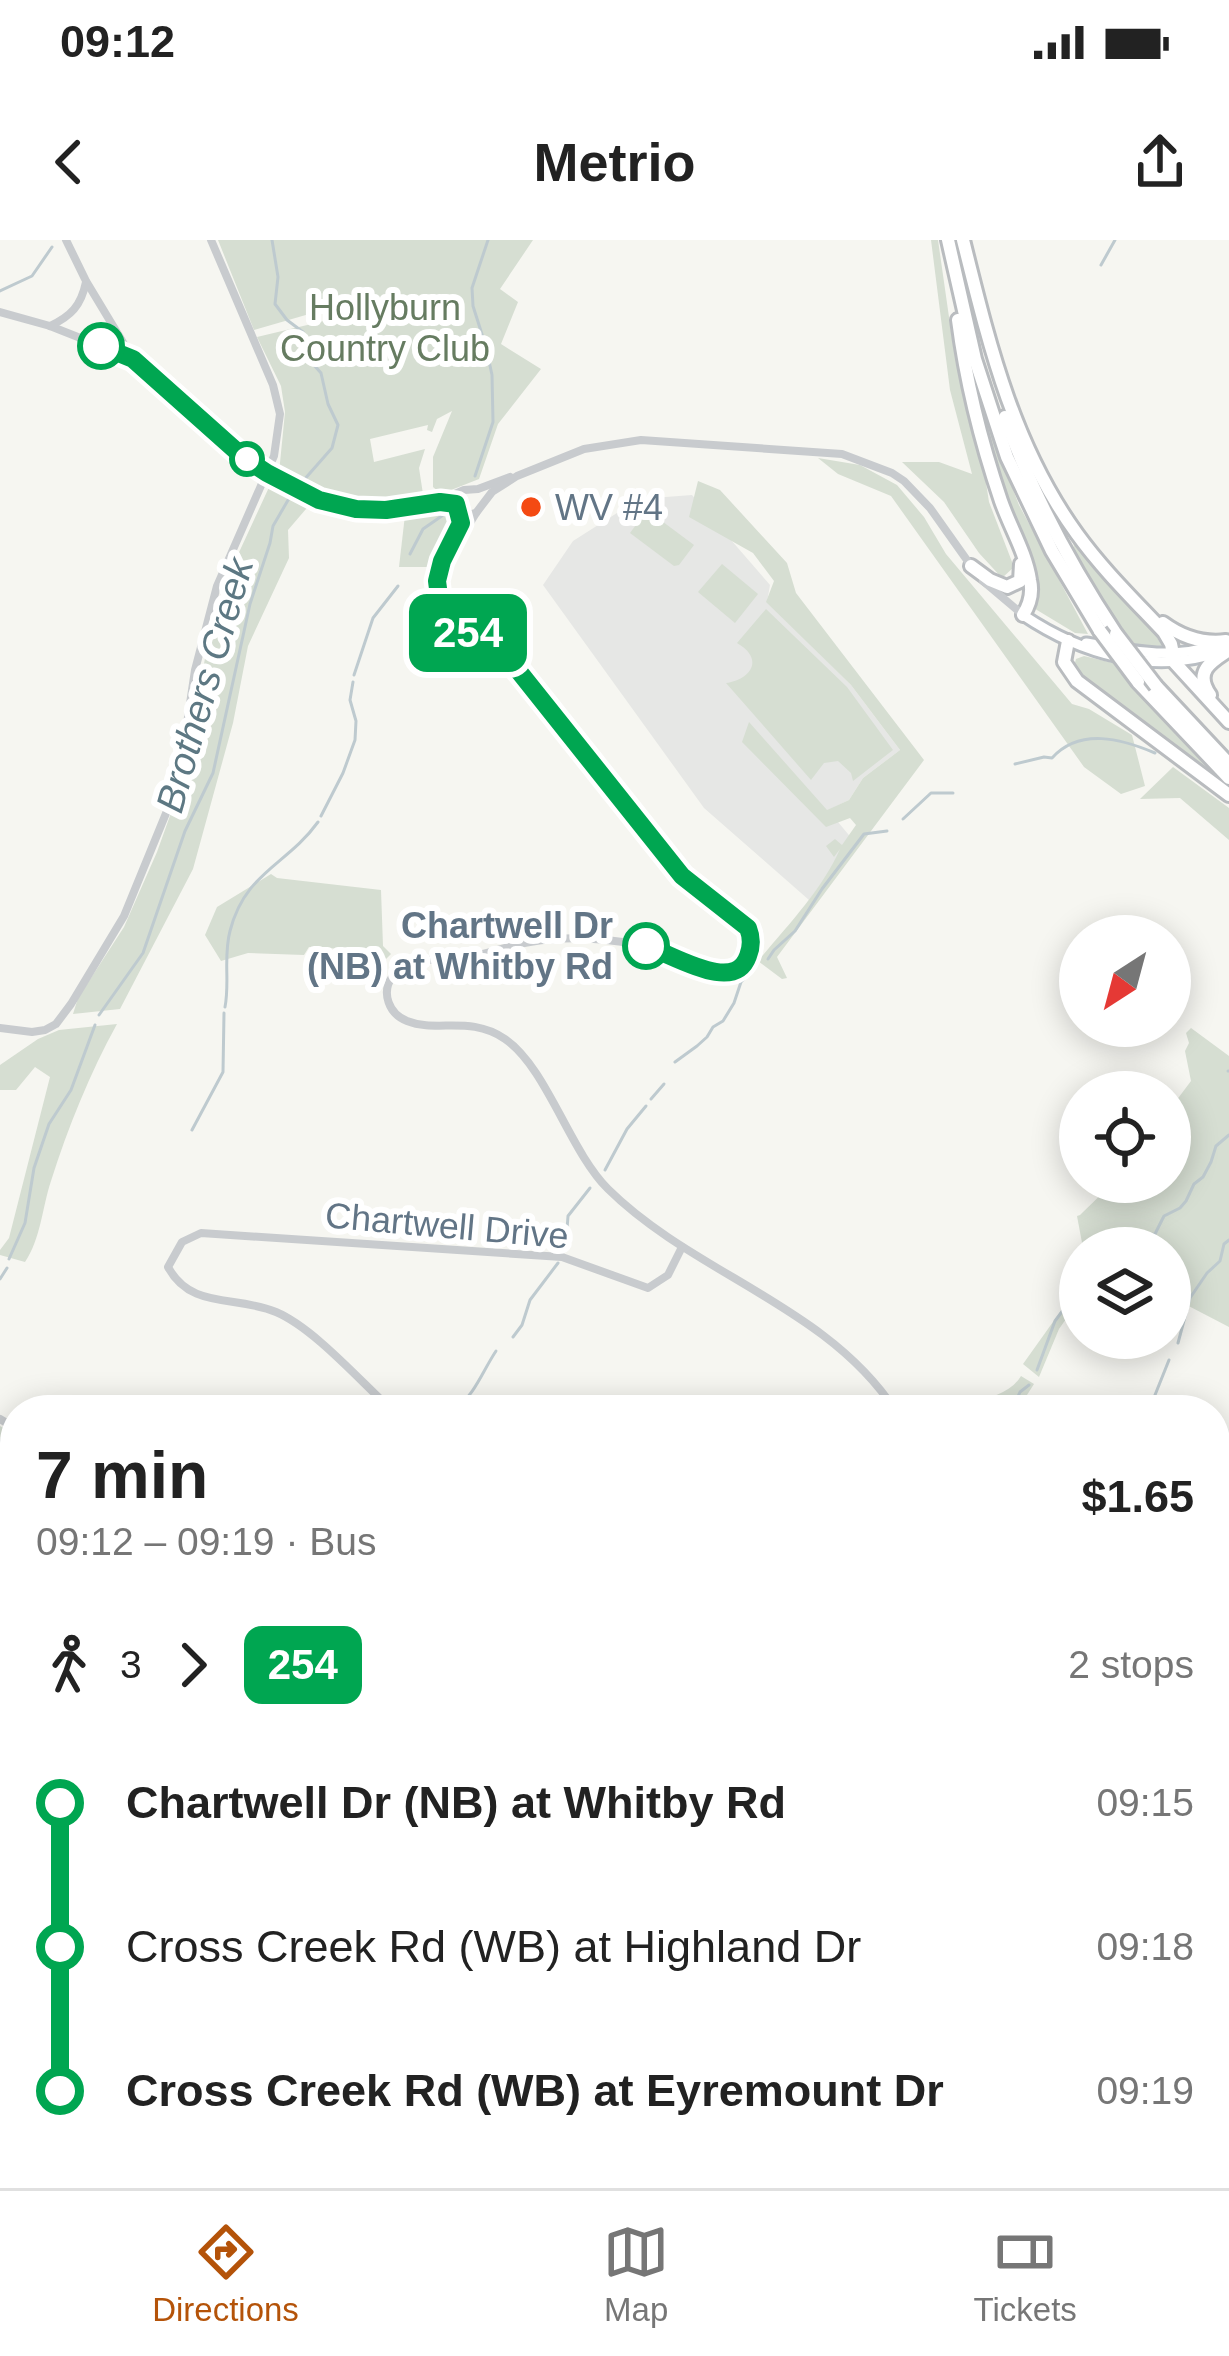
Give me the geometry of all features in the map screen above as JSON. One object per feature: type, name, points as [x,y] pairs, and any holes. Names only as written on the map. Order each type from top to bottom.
[{"type":"highway","points":[[948,240],[970,388],[988,460],[1031,586],[1023,615]]},
{"type":"highway","points":[[963,240],[999,378],[1034,463],[1080,537],[1168,638],[1174,659],[1229,721]]},
{"type":"highway","points":[[963,240],[986,356],[1018,453],[1050,524],[1116,634],[1156,686],[1229,764]]},
{"type":"highway","points":[[951,259],[978,371],[1007,457],[1046,540],[1100,631],[1138,682],[1229,778]]},
{"type":"highway","points":[[971,566],[1002,586],[1016,584],[1022,571],[1011,528]]},
{"type":"highway","points":[[1143,608],[1180,634],[1228,645]]},
{"type":"highway","points":[[1068,641],[1064,662],[1069,674],[1229,795]]},
{"type":"highway","points":[[1228,645],[1209,662],[1202,677],[1229,721]]},
{"type":"main road","points":[[1023,615],[1068,641],[1131,660],[1200,659],[1228,645]]},
{"type":"street","points":[[66,240],[133,359],[243,457],[336,506],[386,510],[440,502],[584,448],[640,440],[842,454],[904,481],[991,589],[1023,615]]},
{"type":"street","points":[[0,1028],[32,1033],[56,1024],[124,916],[178,784],[195,670],[218,586],[274,457],[280,414],[273,385],[211,240]]},
{"type":"street","points":[[50,326],[76,308],[86,281]]},
{"type":"street","points":[[0,312],[133,359]]},
{"type":"street","points":[[449,550],[491,492],[517,476]]},
{"type":"street","points":[[472,490],[482,502]]},
{"type":"street","points":[[449,550],[459,532],[460,493]]},
{"type":"street","points":[[440,502],[468,515],[476,513]]},
{"type":"street","name":"Chartwell Drive","points":[[376,1395],[304,1330],[277,1312],[187,1291],[168,1267],[182,1242],[201,1233],[562,1257],[648,1288],[668,1275],[682,1247],[606,1187],[532,1069],[509,1041],[481,1028],[408,1022],[392,1009],[386,992],[400,967],[562,938],[646,946],[711,972],[729,974],[742,968],[751,946],[748,928],[672,865],[517,669],[454,622],[439,596],[437,581],[449,550]]},
{"type":"street","points":[[682,1247],[818,1331],[884,1395]]},
{"type":"shaded area","points":[[692,495],[770,585],[767,602],[851,685],[900,750],[863,778],[849,800],[828,810],[853,840],[809,900],[704,808],[543,585],[573,541],[639,499]]},
{"type":"green space","name":"Hollyburn Country Club","points":[[218,240],[533,240],[500,289],[518,302],[501,344],[541,369],[498,424],[479,479],[441,494],[433,487],[433,457],[452,411],[437,419],[432,432],[428,425],[370,439],[374,462],[425,449],[419,468],[423,494],[327,496],[279,473],[285,412],[281,386],[257,337],[324,321],[323,310],[254,330]]},
{"type":"green space","points":[[931,240],[938,240],[953,345],[989,502],[1014,567],[1002,578],[944,502],[902,462],[939,462],[972,474],[950,390]]},
{"type":"green space","points":[[987,422],[1019,505],[1088,634],[1075,633],[1032,607],[982,424]]},
{"type":"green space","points":[[818,458],[860,465],[897,485],[946,554],[1072,704],[1132,735],[1145,786],[1121,794],[1084,767],[891,496],[838,474]]},
{"type":"green space","points":[[698,481],[720,490],[787,563],[796,593],[924,760],[777,957],[787,978],[782,979],[758,961],[824,879],[840,849],[834,857],[826,846],[835,839],[842,845],[856,825],[850,818],[826,827],[742,742],[749,722],[827,810],[849,800],[863,778],[900,750],[851,685],[766,602],[774,581],[753,553],[689,517]]},
{"type":"green space","points":[[271,483],[312,502],[288,530],[289,558],[248,646],[233,723],[193,869],[120,1009],[73,1014],[78,998],[124,927],[157,852],[185,774],[209,635],[223,587]]},
{"type":"green space","points":[[451,505],[457,516],[430,567],[399,567],[405,515]]},
{"type":"green space","points":[[647,510],[694,545],[679,565],[630,533]]},
{"type":"green space","points":[[1073,542],[1153,630],[1161,650],[1139,649],[1120,626],[1090,584]]},
{"type":"green space","points":[[722,564],[758,594],[735,623],[698,592]]},
{"type":"green space","points":[[766,609],[847,687],[893,750],[853,781],[838,761],[824,763],[811,780],[726,683],[742,678],[751,668],[751,656],[737,643]]},
{"type":"green space","points":[[1084,656],[1113,663],[1224,785],[1084,683],[1074,666]]},
{"type":"green space","points":[[1173,767],[1229,808],[1229,840],[1180,798],[1140,799]]},
{"type":"green space","points":[[271,874],[381,890],[383,946],[391,954],[386,959],[376,951],[309,947],[304,955],[248,953],[221,961],[205,935],[217,907]]},
{"type":"green space","points":[[117,1024],[72,1121],[30,1253],[25,1262],[0,1255],[9,1238],[50,1077],[35,1067],[16,1090],[0,1090],[0,1065],[59,1030]]},
{"type":"green space","points":[[1191,1028],[1229,1056],[1229,1327],[1191,1307],[1191,1227],[1079,1227],[1077,1216],[1092,1203],[1191,1203],[1191,1071],[1185,1051],[1191,1047]]},
{"type":"green space","points":[[1059,1313],[1059,1329],[1039,1377],[1023,1364]]},
{"type":"green space","points":[[1021,1376],[1034,1384],[1027,1395],[996,1395],[1006,1391]]},
{"type":"waterway","name":"Brothers Creek","points":[[272,240],[278,277],[275,304],[303,332],[305,355],[321,373],[338,425],[332,448],[303,481]]},
{"type":"waterway","points":[[475,476],[493,422],[492,375],[472,288],[488,240]]},
{"type":"waterway","points":[[1101,265],[1115,240]]},
{"type":"waterway","points":[[0,291],[32,276],[52,247]]},
{"type":"waterway","name":"Brothers Creek","points":[[99,1015],[143,953],[185,831],[213,773],[250,604],[273,526],[291,495]]},
{"type":"waterway","points":[[410,554],[423,529],[449,511]]},
{"type":"waterway","points":[[354,675],[373,618],[398,586]]},
{"type":"waterway","points":[[321,816],[355,740],[350,700],[353,682]]},
{"type":"waterway","points":[[1015,764],[1052,758],[1063,748],[1088,739],[1115,740],[1155,753]]},
{"type":"waterway","points":[[903,819],[931,793],[953,793]]},
{"type":"waterway","points":[[225,1007],[228,941],[237,911],[256,882],[318,822]]},
{"type":"waterway","points":[[768,959],[795,931],[864,834],[887,831]]},
{"type":"waterway","points":[[675,1062],[723,1021],[751,971]]},
{"type":"waterway","points":[[192,1130],[223,1072],[224,1013]]},
{"type":"waterway","name":"Brothers Creek","points":[[9,1259],[25,1223],[34,1168],[49,1124],[71,1090],[95,1025]]},
{"type":"waterway","points":[[651,1099],[664,1084]]},
{"type":"waterway","points":[[605,1170],[646,1106]]},
{"type":"waterway","points":[[1158,1227],[1164,1216],[1186,1201],[1216,1146],[1229,1135]]},
{"type":"waterway","points":[[566,1243],[568,1216],[590,1188]]},
{"type":"waterway","points":[[1191,1297],[1220,1261],[1229,1240]]},
{"type":"waterway","points":[[513,1337],[530,1300],[558,1263]]},
{"type":"waterway","name":"Brothers Creek","points":[[0,1279],[7,1268]]},
{"type":"waterway","points":[[1037,1370],[1059,1316]]},
{"type":"waterway","points":[[469,1395],[496,1351]]},
{"type":"waterway","points":[[1155,1395],[1169,1360]]},
{"type":"waterway","points":[[1019,1395],[1029,1385]]},
{"type":"bus line","name":"254","points":[[101,346],[133,359],[243,457],[319,500],[386,510],[456,504],[459,532],[442,561],[437,586],[454,622],[517,669],[682,876],[748,928],[751,936],[748,958],[742,968],[729,974],[711,972],[646,946]]},
{"type":"place","name":"WV #4","points":[[531,507]]},
{"type":"place","name":"Chartwell Dr (NB) at Whitby Rd","points":[[646,946]]}]
